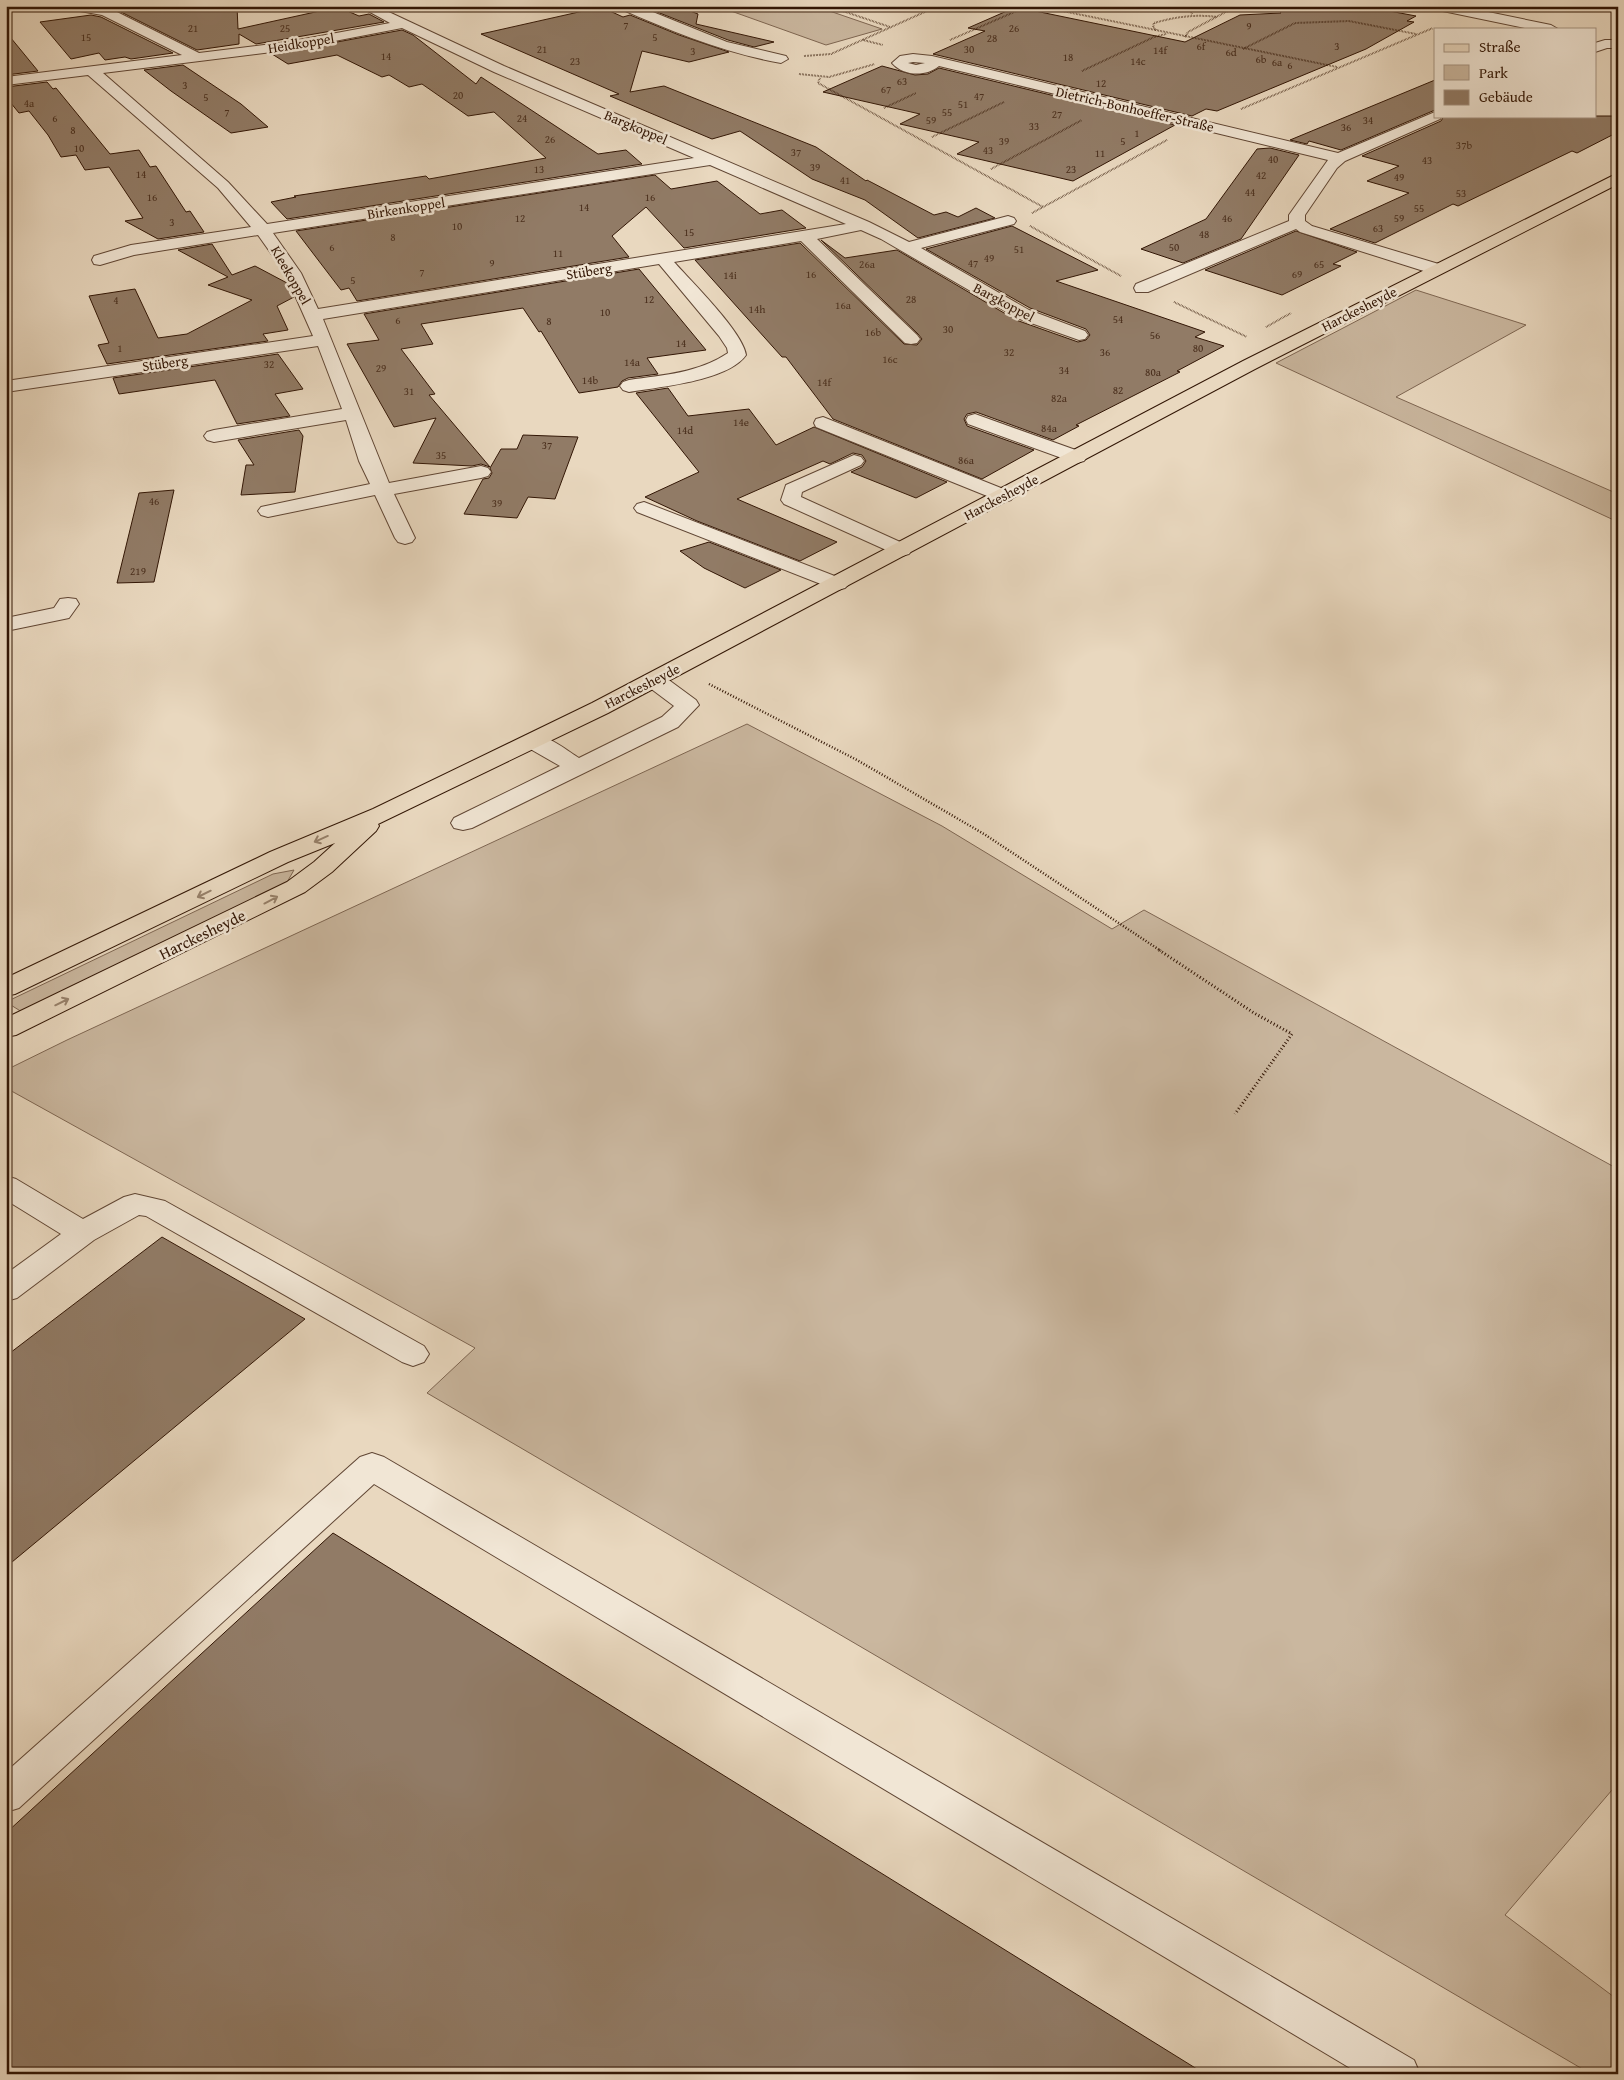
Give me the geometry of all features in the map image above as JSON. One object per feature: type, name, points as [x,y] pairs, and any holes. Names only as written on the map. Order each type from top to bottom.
[{"type":"main road","name":"Harckesheyde","points":[[6,988],[279,857],[382,814],[533,741],[838,584],[1249,365],[1618,178]]},
{"type":"main road","name":"Harckesheyde","points":[[6,1029],[296,887],[323,867],[382,814]]},
{"type":"street","name":"Bargkoppel","points":[[365,6],[500,68],[864,225],[907,247],[1023,314],[1079,335]]},
{"type":"street","points":[[626,6],[662,22],[751,54],[781,59]]},
{"type":"street","points":[[1438,6],[1466,10],[1547,28]]},
{"type":"street","points":[[85,8],[106,12],[198,58]]},
{"type":"street","name":"Heidkoppel","points":[[6,81],[299,45],[403,24]]},
{"type":"street","points":[[899,63],[903,66],[922,69],[934,64],[926,59]]},
{"type":"street","name":"Dietrich-Bonhoeffer-Straße","points":[[926,59],[1340,158]]},
{"type":"street","name":"Kleekoppel","points":[[91,70],[223,185],[264,230],[293,273],[314,315],[353,413],[369,461],[405,538]]},
{"type":"street","points":[[1297,223],[1297,215],[1331,165],[1340,158],[1434,116]]},
{"type":"street","name":"Birkenkoppel","points":[[100,260],[131,250],[712,160]]},
{"type":"street","points":[[907,247],[1008,221]]},
{"type":"street","points":[[1297,223],[1306,229],[1436,269]]},
{"type":"street","points":[[1142,288],[1297,223]]},
{"type":"street","name":"Stüberg","points":[[314,315],[864,225]]},
{"type":"street","points":[[805,236],[910,339]]},
{"type":"street","points":[[629,386],[704,373],[718,368],[737,355],[736,348],[726,333],[663,259]]},
{"type":"street","name":"Stüberg","points":[[6,387],[324,340]]},
{"type":"street","points":[[214,436],[353,413]]},
{"type":"street","points":[[975,420],[1077,457]]},
{"type":"street","points":[[823,423],[1004,496]]},
{"type":"street","points":[[854,461],[793,489],[791,500],[902,550]]},
{"type":"street","points":[[268,510],[481,472]]},
{"type":"street","points":[[644,508],[838,584]]},
{"type":"street","points":[[6,625],[61,613],[68,604]]},
{"type":"street","points":[[463,823],[670,722],[688,705],[654,680]]},
{"type":"street","points":[[533,741],[578,767]]},
{"type":"street","points":[[6,1186],[83,1233]]},
{"type":"street","points":[[6,1290],[83,1233],[135,1204],[154,1208],[413,1354]]},
{"type":"street","points":[[6,1796],[372,1466],[1398,2074]]},
{"type":"path","points":[[828,6],[890,28]]},
{"type":"path","points":[[781,59],[831,54],[938,6]]},
{"type":"path","points":[[926,59],[918,53],[1028,6]]},
{"type":"path","points":[[1038,6],[1337,67]]},
{"type":"path","points":[[1186,6],[1192,14]]},
{"type":"path","points":[[1185,37],[1188,32],[1237,6]]},
{"type":"path","points":[[1008,221],[1043,207],[1201,124],[1416,34],[1466,10]]},
{"type":"path","points":[[1156,31],[1153,27],[1154,23],[1192,14],[1217,17]]},
{"type":"path","points":[[1243,49],[1295,23],[1349,21],[1416,34]]},
{"type":"path","points":[[932,137],[1154,37],[1169,34]]},
{"type":"path","points":[[781,59],[799,74],[820,78],[848,75],[874,64],[899,63]]},
{"type":"path","points":[[820,78],[818,83],[1043,207]]},
{"type":"path","points":[[991,168],[1113,103]]},
{"type":"path","points":[[676,669],[721,689],[857,760],[984,834],[1254,1013],[1292,1034],[1235,1114]]},
{"type":"green space","points":[[717,6],[815,6],[882,29],[826,45]]},
{"type":"green space","points":[[1416,290],[1526,325],[1396,397],[1618,494],[1618,522],[1276,363]]},
{"type":"green space","points":[[747,724],[942,826],[1112,929],[1144,910],[1618,1169],[1618,1783],[1505,1915],[1618,2000],[1618,2074],[1591,2074],[427,1393],[475,1348],[6,1088],[6,1070],[67,1040]]},
{"type":"green space","points":[[294,870],[286,884],[22,1012],[6,1002],[273,874]]},
{"type":"building","points":[[152,6],[237,6],[238,29],[338,7],[359,16],[369,14],[384,22],[256,44],[239,34],[239,44],[197,50],[119,11]]},
{"type":"building","points":[[667,6],[677,6],[698,14],[696,24],[774,42],[754,47],[728,40],[652,10]]},
{"type":"building","points":[[1275,6],[1333,6],[1350,10],[1368,7],[1416,16],[1407,21],[1414,22],[1366,49],[1217,111],[1206,109],[1192,116],[933,54],[985,31],[968,28],[1016,7],[1185,42],[1240,15],[1281,13]]},
{"type":"building","points":[[601,7],[623,17],[630,15],[679,35],[729,52],[689,62],[642,51],[630,92],[664,86],[816,147],[866,181],[934,215],[946,212],[958,217],[976,208],[995,218],[918,238],[865,200],[812,179],[740,131],[712,139],[610,96],[619,94],[481,34]]},
{"type":"building","points":[[91,15],[101,17],[173,53],[131,59],[125,57],[105,60],[99,53],[71,59],[40,22]]},
{"type":"building","points":[[402,30],[413,35],[476,84],[481,77],[598,154],[626,150],[642,164],[287,219],[271,202],[296,197],[294,196],[426,176],[429,179],[546,158],[494,112],[468,116],[422,84],[409,87],[389,75],[382,77],[337,55],[288,64],[272,54]]},
{"type":"building","points":[[6,32],[38,71],[6,75]]},
{"type":"building","points":[[183,65],[241,104],[268,127],[231,133],[144,70]]},
{"type":"building","points":[[882,66],[915,75],[928,74],[939,68],[1175,125],[1073,181],[957,154],[979,142],[900,124],[920,114],[823,92]]},
{"type":"building","points":[[1434,80],[1434,110],[1341,150],[1309,141],[1307,144],[1290,140]]},
{"type":"building","points":[[47,82],[53,89],[56,88],[110,154],[139,150],[150,167],[156,166],[186,212],[190,211],[204,232],[158,239],[125,221],[143,218],[109,167],[85,170],[76,155],[61,157],[48,135],[29,111],[19,113],[6,97],[6,87]]},
{"type":"building","points":[[1596,116],[1618,116],[1618,132],[1577,153],[1572,151],[1458,206],[1453,204],[1375,243],[1330,229],[1409,193],[1367,181],[1399,166],[1362,156],[1441,121],[1443,118],[1596,118]]},
{"type":"building","points":[[1270,148],[1299,155],[1241,239],[1183,263],[1141,249],[1206,219],[1257,149]]},
{"type":"building","points":[[655,175],[671,189],[717,181],[760,214],[782,210],[806,228],[684,248],[646,207],[612,236],[629,257],[357,301],[349,288],[341,290],[296,231]]},
{"type":"building","points":[[1012,226],[1098,270],[1056,281],[1205,332],[1195,337],[1224,346],[1177,371],[1180,372],[1076,425],[1079,426],[1053,440],[976,412],[967,414],[964,419],[967,426],[1034,450],[982,479],[833,419],[786,357],[782,357],[695,260],[800,243],[904,344],[917,345],[922,339],[918,334],[821,240],[845,258],[897,250],[1016,320],[1078,342],[1086,340],[1090,335],[1086,329],[1030,308],[926,249]]},
{"type":"building","points":[[1296,231],[1357,252],[1333,264],[1341,266],[1282,295],[1205,270]]},
{"type":"building","points":[[212,244],[232,275],[255,266],[287,283],[294,297],[277,306],[288,330],[263,334],[268,341],[107,364],[98,345],[109,343],[89,296],[135,289],[158,338],[187,334],[252,300],[208,285],[228,277],[178,250]]},
{"type":"building","points":[[639,269],[706,350],[647,358],[658,374],[628,378],[622,381],[618,387],[579,393],[541,331],[539,332],[523,308],[421,324],[433,344],[401,349],[435,394],[429,395],[490,467],[481,464],[472,466],[413,463],[436,418],[394,427],[347,344],[379,340],[364,314]]},
{"type":"building","points":[[278,354],[303,389],[275,394],[290,416],[237,424],[215,380],[119,394],[113,378]]},
{"type":"building","points":[[668,388],[688,416],[749,409],[776,445],[814,427],[947,482],[916,498],[851,472],[862,467],[866,461],[862,455],[853,453],[830,464],[823,461],[737,499],[837,542],[800,561],[697,521],[645,497],[699,472],[636,393]]},
{"type":"building","points":[[299,430],[303,436],[295,492],[241,495],[246,465],[254,465],[238,440]]},
{"type":"building","points":[[523,435],[578,437],[555,499],[528,497],[517,518],[464,514],[483,479],[489,478],[492,473],[490,468],[501,449],[517,449]]},
{"type":"building","points":[[174,490],[154,582],[117,583],[139,493]]},
{"type":"building","points":[[709,542],[781,570],[745,588],[704,568],[680,551]]},
{"type":"building","points":[[162,1237],[305,1319],[6,1567],[6,1356]]},
{"type":"building","points":[[333,1533],[1205,2074],[6,2074],[6,1833]]}]
